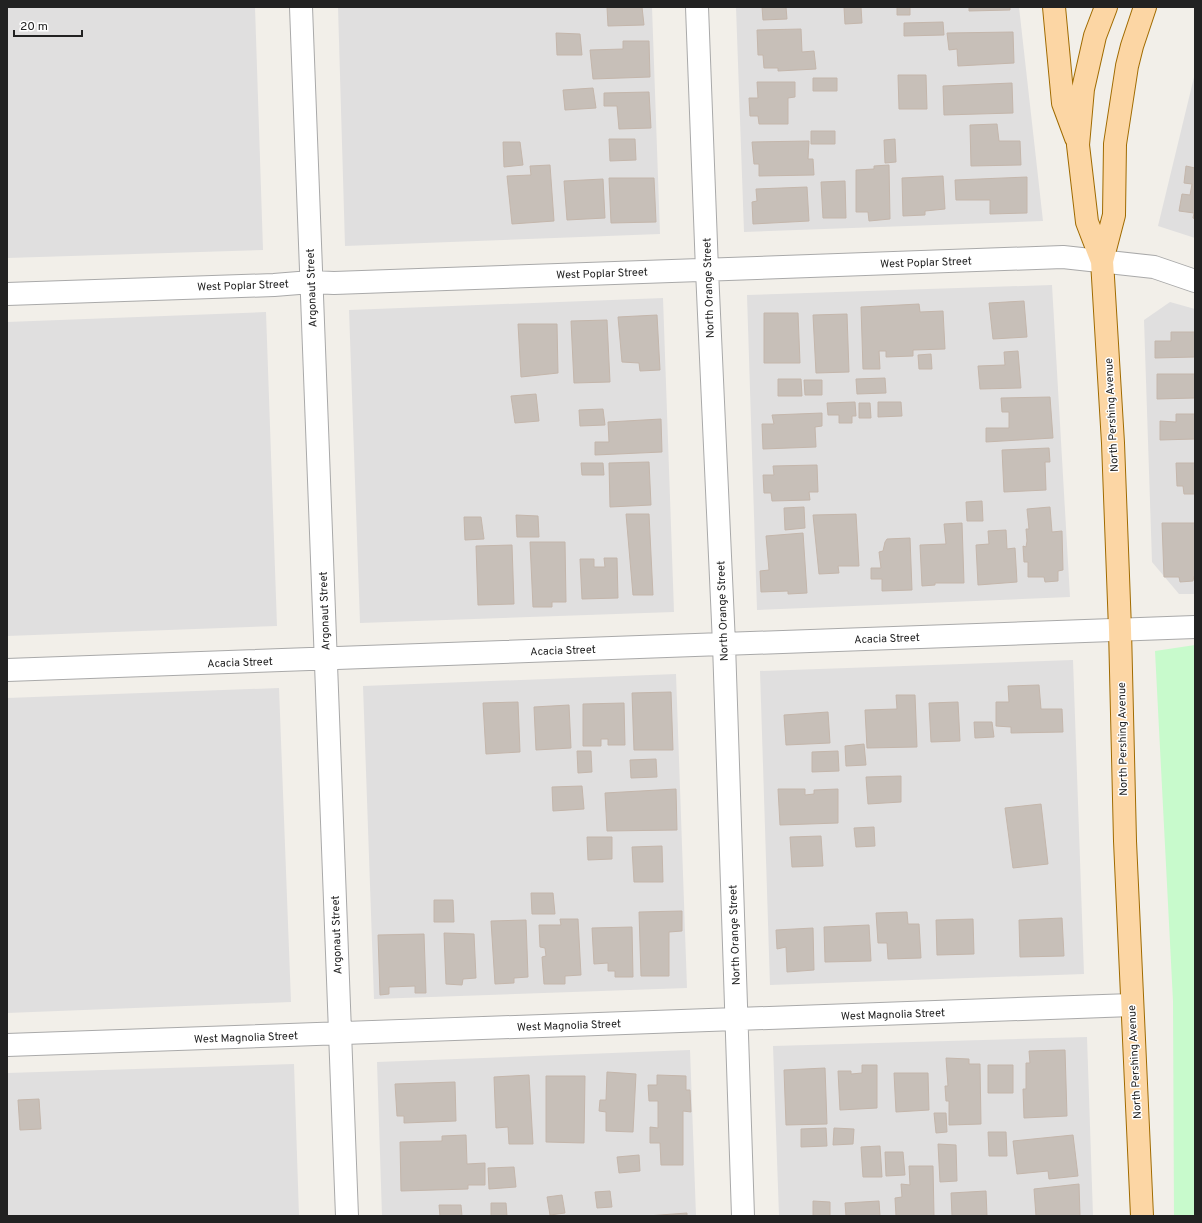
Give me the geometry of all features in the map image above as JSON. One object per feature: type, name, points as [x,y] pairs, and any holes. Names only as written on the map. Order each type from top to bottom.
[{"type":"main road","points":[[1054,7],[1063,103],[1078,145]]},
{"type":"main road","name":"North Pershing Avenue","points":[[1106,7],[1095,36],[1083,89],[1078,145],[1087,222],[1102,261],[1113,443],[1120,629],[1125,841],[1142,1216]]},
{"type":"main road","name":"North Pershing Avenue","points":[[1102,261],[1114,215],[1115,144],[1127,66],[1145,7]]},
{"type":"street","name":"Argonaut Street","points":[[301,7],[347,1216]]},
{"type":"street","name":"North Orange Street","points":[[697,7],[724,644],[743,1216]]},
{"type":"street","name":"West Poplar Street","points":[[7,294],[311,282],[334,283],[1063,257],[1154,267],[1195,281]]},
{"type":"street","name":"Acacia Street","points":[[7,670],[1195,627]]},
{"type":"street","name":"West Magnolia Street","points":[[7,1046],[1132,1005]]},
{"type":"shaded area","points":[[7,7],[255,7],[263,250],[7,258]]},
{"type":"shaded area","points":[[338,7],[652,7],[660,234],[345,246]]},
{"type":"shaded area","points":[[736,7],[1019,7],[1043,221],[744,232]]},
{"type":"shaded area","points":[[1195,73],[1195,238],[1158,226]]},
{"type":"shaded area","points":[[1052,285],[1070,597],[757,610],[747,295]]},
{"type":"shaded area","points":[[663,298],[674,612],[360,623],[349,310]]},
{"type":"shaded area","points":[[1170,302],[1195,309],[1195,594],[1179,594],[1152,562],[1144,320]]},
{"type":"shaded area","points":[[266,312],[277,626],[7,636],[7,322]]},
{"type":"shaded area","points":[[1073,660],[1084,974],[770,985],[760,671]]},
{"type":"shaded area","points":[[676,674],[687,988],[374,999],[363,686]]},
{"type":"shaded area","points":[[279,688],[291,1002],[7,1013],[7,698]]},
{"type":"shaded area","points":[[1087,1037],[1093,1216],[779,1216],[773,1046]]},
{"type":"shaded area","points":[[690,1050],[696,1216],[382,1216],[377,1062]]},
{"type":"shaded area","points":[[294,1064],[299,1216],[7,1216],[7,1073]]},
{"type":"green space","points":[[1195,645],[1195,1216],[1174,1216],[1173,1001],[1155,651]]},
{"type":"building","points":[[607,7],[642,7],[644,25],[608,26]]},
{"type":"building","points":[[762,7],[786,7],[787,19],[763,20]]},
{"type":"building","points":[[844,7],[861,7],[862,23],[845,24]]},
{"type":"building","points":[[897,7],[910,7],[910,15],[897,15]]},
{"type":"building","points":[[969,7],[1010,7],[1010,10],[969,11]]},
{"type":"building","points":[[943,22],[944,35],[904,36],[904,23]]},
{"type":"building","points":[[801,29],[802,52],[814,51],[816,69],[778,71],[778,68],[764,68],[763,55],[758,55],[757,30]]},
{"type":"building","points":[[1013,32],[1014,63],[958,66],[957,49],[949,50],[947,33]]},
{"type":"building","points":[[556,33],[580,34],[582,55],[557,55]]},
{"type":"building","points":[[623,41],[649,41],[650,77],[593,79],[590,50],[623,49]]},
{"type":"building","points":[[898,75],[926,75],[927,109],[899,109]]},
{"type":"building","points":[[813,78],[837,78],[837,91],[813,91]]},
{"type":"building","points":[[757,82],[795,82],[795,97],[788,98],[788,124],[759,124],[758,116],[750,116],[749,98],[758,98]]},
{"type":"building","points":[[1012,83],[1013,113],[944,115],[943,86]]},
{"type":"building","points":[[593,88],[596,108],[565,110],[563,90]]},
{"type":"building","points":[[649,92],[651,128],[619,129],[617,106],[604,106],[604,93]]},
{"type":"building","points":[[997,124],[999,141],[1020,141],[1021,165],[971,166],[970,125]]},
{"type":"building","points":[[811,131],[835,131],[835,144],[811,144]]},
{"type":"building","points":[[609,139],[635,139],[636,160],[610,161]]},
{"type":"building","points":[[895,139],[896,162],[885,163],[884,140]]},
{"type":"building","points":[[809,141],[808,159],[813,159],[814,175],[759,176],[759,164],[754,164],[752,142]]},
{"type":"building","points":[[503,142],[520,142],[523,165],[504,167]]},
{"type":"building","points":[[550,165],[554,221],[512,224],[507,176],[531,175],[530,166]]},
{"type":"building","points":[[889,165],[890,219],[869,221],[868,212],[856,212],[856,170],[874,169],[874,166]]},
{"type":"building","points":[[1186,166],[1195,168],[1195,219],[1193,218],[1194,213],[1179,211],[1182,194],[1190,195],[1192,184],[1184,183]]},
{"type":"building","points":[[943,176],[945,209],[925,211],[925,215],[903,216],[902,178]]},
{"type":"building","points":[[1027,177],[1027,213],[990,214],[990,200],[956,200],[955,180]]},
{"type":"building","points":[[609,178],[654,178],[656,222],[611,223]]},
{"type":"building","points":[[603,179],[605,218],[567,220],[564,181]]},
{"type":"building","points":[[845,181],[846,218],[823,218],[821,182]]},
{"type":"building","points":[[807,187],[809,221],[753,224],[752,202],[757,201],[756,189]]},
{"type":"building","points":[[1024,301],[1027,337],[993,339],[989,303]]},
{"type":"building","points":[[919,304],[920,312],[943,311],[945,349],[913,350],[913,356],[886,357],[886,351],[879,351],[880,369],[863,369],[861,307]]},
{"type":"building","points":[[764,313],[798,313],[800,363],[764,363]]},
{"type":"building","points":[[847,314],[849,372],[816,373],[813,315]]},
{"type":"building","points":[[657,315],[660,370],[640,371],[639,363],[622,362],[618,317]]},
{"type":"building","points":[[607,320],[610,382],[574,383],[571,321]]},
{"type":"building","points":[[518,324],[557,324],[558,373],[521,377]]},
{"type":"building","points":[[1171,332],[1195,332],[1195,357],[1155,358],[1155,341],[1171,341]]},
{"type":"building","points":[[1018,351],[1021,388],[980,389],[978,366],[1005,365],[1004,352]]},
{"type":"building","points":[[931,354],[932,369],[919,369],[918,355]]},
{"type":"building","points":[[1157,374],[1195,374],[1195,398],[1157,399]]},
{"type":"building","points":[[885,378],[886,393],[857,394],[856,379]]},
{"type":"building","points":[[778,379],[801,379],[802,396],[778,396]]},
{"type":"building","points":[[804,380],[822,380],[822,395],[805,395]]},
{"type":"building","points":[[536,394],[539,421],[515,423],[511,396]]},
{"type":"building","points":[[1050,397],[1053,438],[986,442],[986,428],[1009,428],[1009,412],[1002,412],[1001,398]]},
{"type":"building","points":[[855,402],[856,416],[852,416],[852,423],[839,423],[839,415],[828,415],[827,403]]},
{"type":"building","points":[[878,402],[901,402],[902,416],[878,417]]},
{"type":"building","points":[[859,403],[870,403],[871,418],[859,418]]},
{"type":"building","points":[[603,409],[605,425],[580,426],[579,410]]},
{"type":"building","points":[[822,413],[822,426],[815,427],[816,447],[763,449],[762,424],[774,424],[772,415]]},
{"type":"building","points":[[1176,414],[1195,414],[1195,439],[1160,440],[1160,421],[1176,422]]},
{"type":"building","points":[[661,419],[662,452],[595,455],[595,442],[609,442],[608,422]]},
{"type":"building","points":[[1049,448],[1050,462],[1045,462],[1046,490],[1004,492],[1002,450]]},
{"type":"building","points":[[649,462],[651,505],[610,507],[609,463]]},
{"type":"building","points":[[581,463],[603,463],[604,475],[582,475]]},
{"type":"building","points":[[1176,463],[1195,463],[1195,494],[1184,494],[1183,486],[1177,486]]},
{"type":"building","points":[[817,465],[818,492],[809,492],[810,500],[772,501],[771,493],[764,493],[763,475],[774,475],[773,466]]},
{"type":"building","points":[[982,501],[983,521],[967,521],[966,502]]},
{"type":"building","points":[[804,507],[805,528],[785,530],[784,508]]},
{"type":"building","points":[[1050,507],[1052,532],[1062,531],[1063,570],[1058,571],[1058,581],[1045,582],[1044,577],[1028,577],[1028,562],[1024,562],[1023,546],[1026,547],[1026,529],[1029,529],[1027,509]]},
{"type":"building","points":[[626,514],[649,514],[653,595],[633,595]]},
{"type":"building","points":[[856,514],[859,566],[838,566],[839,573],[819,574],[813,515]]},
{"type":"building","points":[[516,515],[538,516],[539,537],[517,537]]},
{"type":"building","points":[[464,517],[481,517],[484,539],[465,540]]},
{"type":"building","points":[[962,523],[964,583],[935,583],[935,585],[922,586],[920,545],[946,544],[944,524]]},
{"type":"building","points":[[1162,523],[1195,523],[1195,576],[1193,581],[1180,582],[1179,577],[1164,577]]},
{"type":"building","points":[[1006,530],[1007,549],[1015,548],[1017,582],[978,585],[976,545],[989,544],[988,531]]},
{"type":"building","points":[[803,533],[807,593],[788,594],[788,591],[761,592],[760,571],[769,570],[766,536]]},
{"type":"building","points":[[910,538],[912,590],[882,591],[882,579],[871,579],[871,568],[881,568],[879,552],[883,551],[887,539]]},
{"type":"building","points":[[530,542],[565,542],[566,602],[552,602],[552,607],[533,607]]},
{"type":"building","points":[[512,545],[514,604],[478,605],[476,546]]},
{"type":"building","points":[[604,558],[617,558],[618,598],[582,599],[580,559],[594,559],[594,567],[605,567]]},
{"type":"building","points":[[1039,685],[1041,709],[1062,709],[1063,732],[1011,733],[1011,727],[996,726],[996,702],[1009,702],[1008,686]]},
{"type":"building","points":[[671,692],[673,750],[634,750],[632,693]]},
{"type":"building","points":[[896,695],[915,695],[917,747],[867,748],[865,710],[897,709]]},
{"type":"building","points":[[518,702],[520,752],[486,754],[483,703]]},
{"type":"building","points":[[958,702],[960,741],[931,742],[929,703]]},
{"type":"building","points":[[624,703],[625,745],[608,745],[608,739],[601,739],[601,746],[583,746],[583,704]]},
{"type":"building","points":[[569,705],[571,748],[536,750],[534,707]]},
{"type":"building","points":[[828,712],[830,743],[786,745],[784,715]]},
{"type":"building","points":[[974,722],[992,722],[994,737],[975,738]]},
{"type":"building","points":[[864,744],[866,765],[846,766],[845,746]]},
{"type":"building","points":[[577,751],[591,751],[592,772],[578,773]]},
{"type":"building","points":[[838,751],[839,771],[812,772],[812,752]]},
{"type":"building","points":[[656,759],[657,777],[631,778],[630,760]]},
{"type":"building","points":[[901,776],[901,802],[868,804],[866,777]]},
{"type":"building","points":[[582,786],[584,809],[553,811],[552,787]]},
{"type":"building","points":[[676,789],[677,830],[607,831],[605,793]]},
{"type":"building","points":[[778,789],[805,789],[805,795],[814,794],[814,790],[838,789],[838,823],[780,825]]},
{"type":"building","points":[[1041,804],[1048,864],[1013,868],[1005,808]]},
{"type":"building","points":[[874,827],[875,846],[856,847],[854,828]]},
{"type":"building","points":[[821,836],[823,866],[792,867],[790,837]]},
{"type":"building","points":[[587,837],[612,837],[612,859],[588,860]]},
{"type":"building","points":[[662,846],[663,882],[634,882],[632,847]]},
{"type":"building","points":[[531,893],[553,893],[555,914],[532,914]]},
{"type":"building","points":[[434,900],[453,900],[454,922],[434,922]]},
{"type":"building","points":[[682,911],[682,931],[669,932],[669,976],[641,976],[639,912]]},
{"type":"building","points":[[907,912],[908,924],[919,924],[921,958],[888,959],[887,943],[878,943],[876,913]]},
{"type":"building","points":[[1062,918],[1064,956],[1020,957],[1019,920]]},
{"type":"building","points":[[560,919],[578,919],[581,975],[565,976],[565,984],[544,984],[542,957],[546,956],[545,948],[540,947],[539,925],[561,925]]},
{"type":"building","points":[[973,919],[974,954],[937,955],[936,920]]},
{"type":"building","points":[[526,920],[528,977],[514,978],[514,983],[495,984],[491,921]]},
{"type":"building","points":[[869,925],[871,961],[825,962],[824,927]]},
{"type":"building","points":[[632,927],[633,977],[615,977],[615,971],[608,971],[608,963],[594,964],[592,928]]},
{"type":"building","points":[[813,928],[814,970],[787,972],[786,947],[777,949],[776,930]]},
{"type":"building","points":[[444,933],[474,934],[476,978],[463,979],[462,985],[446,984]]},
{"type":"building","points":[[424,934],[426,993],[415,993],[415,986],[389,987],[389,994],[380,995],[378,935]]},
{"type":"building","points":[[1065,1050],[1067,1116],[1024,1118],[1023,1089],[1026,1089],[1026,1063],[1030,1063],[1029,1051]]},
{"type":"building","points":[[946,1058],[969,1059],[969,1064],[980,1064],[981,1124],[949,1125],[949,1101],[946,1101],[945,1086],[948,1086]]},
{"type":"building","points":[[862,1065],[877,1065],[877,1108],[840,1110],[838,1071],[851,1071],[851,1074],[862,1073]]},
{"type":"building","points":[[988,1065],[1013,1065],[1013,1093],[988,1093]]},
{"type":"building","points":[[825,1068],[827,1124],[786,1125],[784,1070]]},
{"type":"building","points":[[607,1072],[636,1074],[633,1132],[606,1131],[606,1112],[599,1111],[600,1100],[606,1100]]},
{"type":"building","points":[[894,1073],[928,1073],[929,1110],[896,1112]]},
{"type":"building","points":[[529,1075],[533,1144],[509,1144],[508,1127],[496,1128],[494,1077]]},
{"type":"building","points":[[657,1075],[686,1076],[686,1090],[690,1090],[691,1112],[683,1111],[683,1165],[661,1165],[660,1143],[650,1143],[650,1127],[658,1128],[658,1101],[649,1101],[648,1085],[657,1085]]},
{"type":"building","points":[[546,1076],[585,1076],[584,1143],[546,1142]]},
{"type":"building","points":[[455,1082],[456,1121],[404,1123],[404,1116],[397,1116],[395,1084]]},
{"type":"building","points":[[39,1099],[41,1129],[20,1130],[18,1100]]},
{"type":"building","points":[[934,1113],[946,1113],[947,1132],[936,1133]]},
{"type":"building","points":[[826,1128],[827,1146],[801,1147],[801,1129]]},
{"type":"building","points":[[834,1128],[854,1129],[853,1144],[833,1145]]},
{"type":"building","points":[[988,1132],[1006,1132],[1007,1156],[989,1156]]},
{"type":"building","points":[[466,1135],[467,1164],[485,1163],[485,1185],[468,1185],[468,1189],[401,1191],[400,1142],[442,1141],[442,1136]]},
{"type":"building","points":[[1073,1135],[1078,1176],[1049,1179],[1048,1171],[1017,1174],[1013,1141]]},
{"type":"building","points":[[938,1144],[956,1145],[957,1181],[940,1182]]},
{"type":"building","points":[[880,1146],[882,1177],[863,1177],[861,1147]]},
{"type":"building","points":[[885,1152],[903,1152],[905,1175],[886,1176]]},
{"type":"building","points":[[639,1155],[640,1171],[619,1173],[617,1157]]},
{"type":"building","points":[[909,1166],[933,1166],[934,1216],[896,1216],[895,1198],[902,1197],[901,1184],[910,1185]]},
{"type":"building","points":[[514,1167],[516,1187],[489,1189],[488,1168]]},
{"type":"building","points":[[1079,1184],[1080,1216],[1036,1216],[1034,1189]]},
{"type":"building","points":[[610,1191],[612,1207],[597,1208],[595,1192]]},
{"type":"building","points":[[986,1191],[987,1216],[952,1216],[951,1193]]},
{"type":"building","points":[[562,1195],[565,1213],[550,1215],[547,1197]]},
{"type":"building","points":[[813,1201],[830,1202],[830,1216],[813,1216]]},
{"type":"building","points":[[879,1201],[880,1216],[846,1216],[845,1203]]},
{"type":"building","points":[[491,1203],[506,1203],[507,1216],[491,1216]]},
{"type":"building","points":[[439,1205],[461,1205],[462,1216],[440,1216]]},
{"type":"building","points":[[687,1213],[687,1216],[647,1216]]}]
